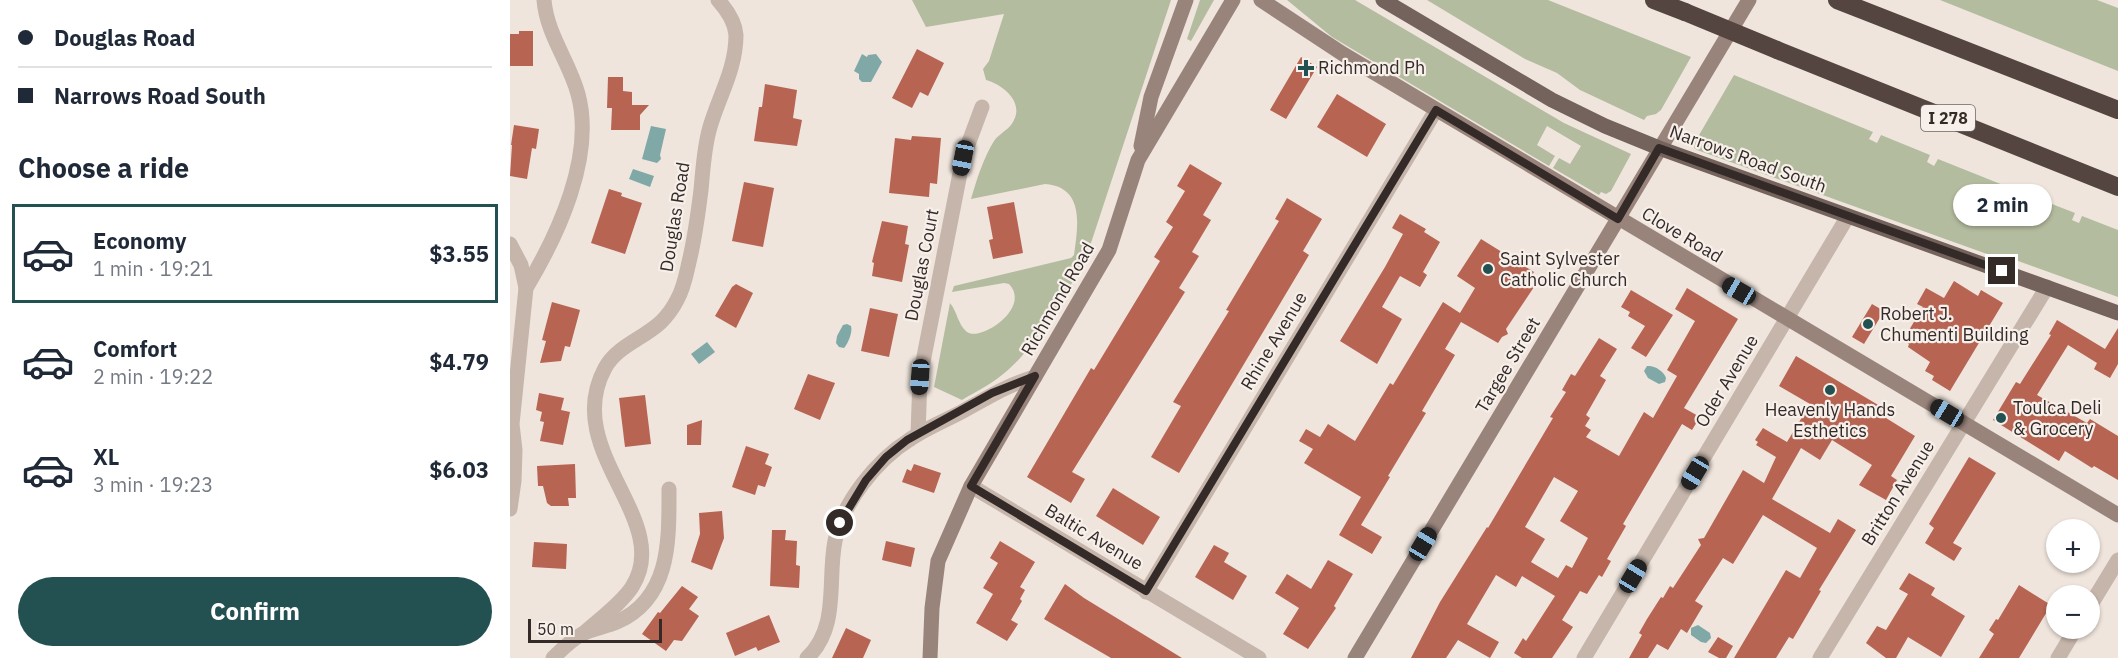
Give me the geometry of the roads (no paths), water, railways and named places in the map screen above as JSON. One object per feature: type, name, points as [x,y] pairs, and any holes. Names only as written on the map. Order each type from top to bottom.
[{"type":"highway","name":"I 278","points":[[1654,0],[2118,187]]},
{"type":"highway","points":[[1838,0],[2118,110]]},
{"type":"main road","points":[[1138,160],[1151,97],[1186,0]]},
{"type":"main road","name":"Richmond Road","points":[[930,658],[932,608],[938,561],[971,486],[1109,250],[1138,160],[1233,0]]},
{"type":"main road","name":"Clove Road","points":[[1261,0],[1343,54],[1436,110],[2118,515]]},
{"type":"main road","name":"Narrows Road South","points":[[1383,0],[1552,100],[1605,126],[1659,148],[2118,313]]},
{"type":"main road","name":"Targee Street","points":[[1355,658],[1749,0]]},
{"type":"street","points":[[526,288],[554,237],[567,203],[582,143],[582,114],[578,94],[545,16],[544,0]]},
{"type":"street","name":"Douglas Road","points":[[554,658],[632,587],[640,567],[637,525],[609,466],[596,430],[594,413],[596,394],[605,368],[612,358],[661,322],[678,298],[685,282],[694,241],[705,150],[734,56],[736,34],[733,21],[728,10],[718,0]]},
{"type":"street","name":"Douglas Court","points":[[918,434],[922,365],[963,158],[982,107]]},
{"type":"street","name":"Rhine Avenue","points":[[1146,591],[1436,110]]},
{"type":"street","name":"Oder Avenue","points":[[1584,658],[1848,216]]},
{"type":"street","points":[[510,244],[521,265],[526,288],[512,424],[514,481],[510,509]]},
{"type":"street","name":"Britton Avenue","points":[[1820,658],[2047,287]]},
{"type":"street","points":[[807,658],[820,640],[827,624],[831,603],[832,558],[840,523],[866,480],[886,457],[918,434],[992,393],[1035,376]]},
{"type":"street","name":"Baltic Avenue","points":[[971,486],[1259,658]]},
{"type":"street","name":"Douglas Road","points":[[582,634],[617,622],[638,611],[654,592],[664,564],[669,521],[669,489]]},
{"type":"street","points":[[2100,590],[2118,560]]},
{"type":"street","points":[[2058,658],[2069,639]]},
{"type":"water","points":[[862,54],[867,57],[876,54],[882,62],[871,82],[862,82],[859,74],[854,71]]},
{"type":"water","points":[[651,126],[666,129],[661,159],[657,163],[642,159]]},
{"type":"water","points":[[633,169],[654,176],[650,187],[629,179]]},
{"type":"water","points":[[843,325],[851,326],[850,337],[844,348],[839,347],[836,343],[837,336]]},
{"type":"water","points":[[707,342],[715,352],[699,364],[691,354]]},
{"type":"water","points":[[1647,366],[1653,366],[1661,371],[1665,375],[1665,382],[1659,384],[1648,378],[1644,371]]},
{"type":"water","points":[[1698,625],[1710,633],[1711,638],[1706,643],[1691,635],[1691,628]]},
{"type":"place","name":"Richmond Ph","points":[[1306,68]]},
{"type":"place","name":"Saint Sylvester Catholic Church","points":[[1488,269]]},
{"type":"place","name":"Robert J. Chumenti Building","points":[[1868,324]]},
{"type":"place","name":"Heavenly Hands Esthetics","points":[[1830,390]]},
{"type":"place","name":"Toulca Deli & Grocery","points":[[2001,418]]}]
